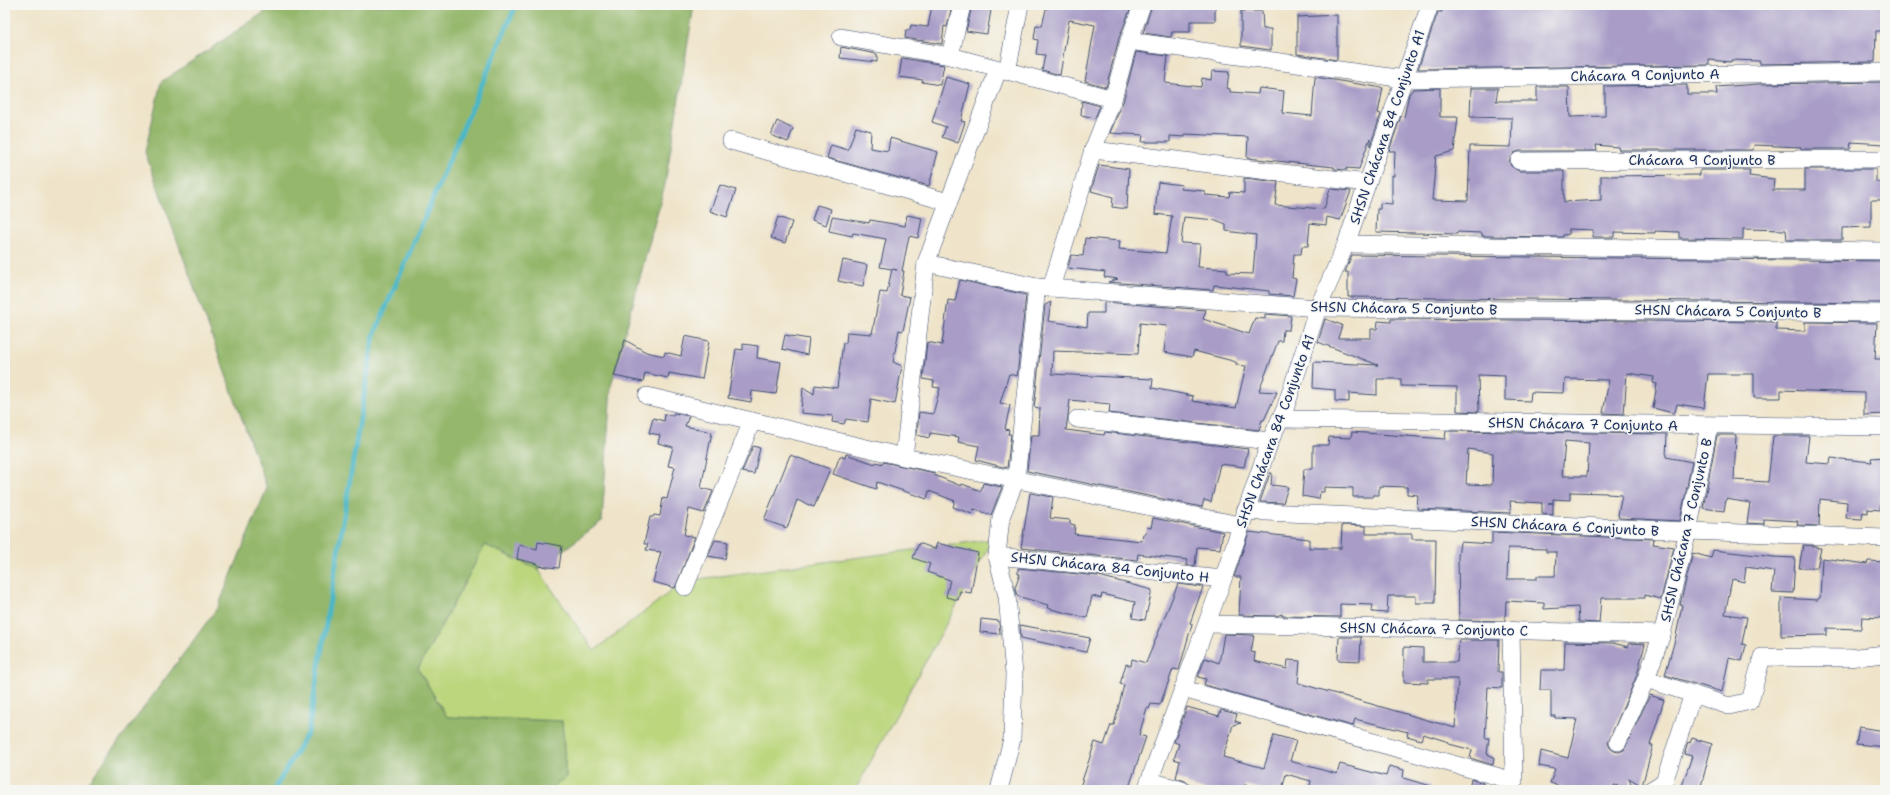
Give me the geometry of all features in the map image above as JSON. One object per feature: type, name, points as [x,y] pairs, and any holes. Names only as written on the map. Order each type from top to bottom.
[{"type":"street","points":[[950,56],[962,5]]},
{"type":"street","points":[[904,457],[926,263],[948,202],[1002,71],[1020,5]]},
{"type":"street","points":[[999,790],[1012,740],[1014,674],[1007,596],[997,556],[1001,516],[1016,480],[1044,288],[1093,150],[1113,99],[1129,41],[1142,5]]},
{"type":"street","name":"SHSN Chácara 84 Conjunto A1","points":[[1148,786],[1223,579],[1270,441],[1280,419],[1318,308],[1346,244],[1430,5]]},
{"type":"street","points":[[841,37],[950,56],[1002,71],[1113,99]]},
{"type":"street","name":"Chácara 9 Conjunto A","points":[[1129,41],[1405,78],[1885,72]]},
{"type":"street","points":[[731,141],[948,202]]},
{"type":"street","points":[[1093,150],[1367,184]]},
{"type":"street","name":"Chácara 9 Conjunto B","points":[[1519,161],[1885,159]]},
{"type":"street","points":[[1346,244],[1885,251]]},
{"type":"street","name":"SHSN Chácara 5 Conjunto B","points":[[926,263],[1044,288],[1318,308],[1885,313]]},
{"type":"street","name":"SHSN Chácara 6 Conjunto B","points":[[647,396],[904,457],[1016,480],[1243,518],[1885,538]]},
{"type":"street","points":[[1077,419],[1270,441]]},
{"type":"street","name":"SHSN Chácara 7 Conjunto A","points":[[1280,419],[1709,426],[1885,427]]},
{"type":"street","points":[[685,587],[752,421]]},
{"type":"street","name":"SHSN Chácara 7 Conjunto B","points":[[1618,742],[1646,679],[1662,634],[1688,532],[1709,426]]},
{"type":"street","name":"SHSN Chácara 84 Conjunto H","points":[[997,556],[1223,579]]},
{"type":"street","name":"SHSN Chácara 7 Conjunto C","points":[[1207,624],[1662,634]]},
{"type":"street","points":[[1183,689],[1514,781],[1510,630]]},
{"type":"street","points":[[1646,679],[1729,706],[1750,701],[1762,657],[1848,658],[1885,654]]},
{"type":"street","points":[[1651,790],[1664,782],[1693,694]]},
{"type":"street","points":[[1148,786],[1182,790]]},
{"type":"green space","points":[[275,5],[694,5],[665,184],[611,386],[602,521],[538,569],[485,545],[418,669],[447,717],[562,721],[566,777],[550,790],[83,790],[218,607],[267,488],[145,152],[161,82]]},
{"type":"green space","points":[[993,539],[855,790],[550,790],[566,777],[562,721],[447,717],[418,669],[485,545],[538,569],[594,651],[684,581]]},
{"type":"building","points":[[932,5],[952,5],[947,27],[944,26],[942,44],[905,38],[906,30],[910,30],[911,25],[928,27]]},
{"type":"building","points":[[1047,5],[1108,5],[1130,10],[1119,38],[1106,87],[1085,81],[1095,25],[1069,20],[1060,75],[1042,70],[1045,55],[1036,54],[1038,40],[1034,39],[1036,25],[1042,26]]},
{"type":"building","points":[[1152,5],[1215,5],[1215,21],[1190,21],[1190,32],[1172,32],[1171,37],[1143,33]]},
{"type":"building","points":[[1442,5],[1538,5],[1538,8],[1579,8],[1579,5],[1885,5],[1885,31],[1876,31],[1875,62],[1760,64],[1760,61],[1731,60],[1731,62],[1709,60],[1709,65],[1418,69],[1438,12],[1442,12]]},
{"type":"building","points":[[972,6],[991,10],[987,34],[966,31]]},
{"type":"building","points":[[1241,11],[1262,11],[1263,29],[1271,29],[1271,50],[1241,46]]},
{"type":"building","points":[[1337,15],[1337,60],[1297,54],[1297,17]]},
{"type":"building","points":[[841,47],[877,54],[877,62],[840,58]]},
{"type":"building","points":[[1136,52],[1168,56],[1165,83],[1201,87],[1202,78],[1211,80],[1212,71],[1229,72],[1227,88],[1230,89],[1230,92],[1258,94],[1259,88],[1284,91],[1282,113],[1312,116],[1315,77],[1383,88],[1378,113],[1381,114],[1370,146],[1370,138],[1359,169],[1334,169],[1334,167],[1247,158],[1248,137],[1185,134],[1185,137],[1170,136],[1170,142],[1142,142],[1143,135],[1110,133],[1123,102]]},
{"type":"building","points":[[902,58],[944,65],[940,85],[922,82],[923,80],[899,77]]},
{"type":"building","points":[[946,77],[970,84],[961,121],[965,122],[958,143],[942,137],[946,127],[932,122]]},
{"type":"building","points":[[1885,82],[1885,144],[1851,142],[1850,149],[1801,149],[1801,147],[1754,145],[1753,150],[1619,150],[1618,147],[1596,145],[1597,151],[1519,151],[1514,153],[1509,161],[1511,166],[1519,171],[1564,171],[1564,202],[1601,200],[1601,176],[1700,175],[1700,170],[1750,170],[1749,176],[1774,179],[1773,190],[1805,190],[1805,169],[1876,169],[1876,182],[1885,182],[1885,200],[1871,200],[1871,227],[1842,228],[1842,240],[1787,240],[1786,230],[1743,229],[1743,239],[1679,238],[1679,232],[1655,231],[1655,233],[1614,232],[1614,237],[1593,237],[1593,230],[1569,229],[1569,234],[1563,235],[1563,237],[1482,236],[1482,233],[1457,232],[1457,234],[1376,232],[1377,209],[1380,209],[1380,203],[1392,204],[1392,175],[1394,176],[1395,151],[1389,151],[1401,116],[1404,117],[1409,94],[1413,89],[1440,88],[1440,117],[1458,117],[1454,151],[1436,156],[1432,200],[1468,201],[1470,146],[1511,147],[1512,118],[1470,117],[1471,88],[1498,88],[1496,101],[1537,101],[1537,87],[1569,87],[1570,117],[1605,116],[1605,86],[1687,85],[1687,94],[1717,94],[1716,87],[1759,84]]},
{"type":"building","points":[[1082,101],[1100,106],[1095,118],[1081,115]]},
{"type":"building","points":[[777,121],[793,129],[788,142],[771,135]]},
{"type":"building","points":[[856,127],[871,131],[870,148],[888,151],[890,138],[938,152],[929,186],[827,158],[831,145],[848,150]]},
{"type":"building","points":[[1099,165],[1129,169],[1127,209],[1112,207],[1113,197],[1091,191]]},
{"type":"building","points":[[1244,178],[1278,182],[1275,205],[1324,209],[1330,189],[1351,191],[1340,220],[1327,217],[1326,225],[1310,223],[1308,246],[1302,246],[1301,254],[1294,254],[1292,278],[1296,279],[1293,296],[1269,294],[1269,291],[1214,285],[1213,290],[1108,282],[1118,279],[1104,277],[1105,272],[1068,268],[1071,255],[1083,256],[1085,238],[1120,241],[1119,249],[1166,253],[1172,216],[1155,214],[1158,182],[1182,185],[1181,189],[1205,191],[1205,195],[1229,197],[1230,192],[1244,193]],"holes":[[[1184,217],[1216,220],[1226,224],[1226,231],[1256,235],[1253,274],[1227,273],[1227,269],[1198,267],[1200,244],[1181,243]]]},
{"type":"building","points":[[720,185],[736,190],[727,217],[710,211]]},
{"type":"building","points":[[817,205],[831,209],[826,225],[812,220]]},
{"type":"building","points":[[907,215],[922,218],[918,238],[909,236],[902,271],[904,271],[900,295],[910,297],[903,331],[899,330],[893,362],[902,366],[895,404],[871,399],[868,422],[846,419],[844,424],[832,422],[833,416],[801,413],[803,387],[814,394],[815,385],[837,388],[843,343],[846,343],[847,332],[872,334],[880,292],[887,293],[892,269],[880,267],[886,239],[853,233],[852,236],[829,231],[832,217],[869,223],[870,220],[905,226]]},
{"type":"building","points":[[778,217],[792,222],[785,243],[771,238]]},
{"type":"building","points":[[1352,255],[1885,261],[1885,303],[1348,297],[1348,272],[1345,272]]},
{"type":"building","points":[[843,260],[867,265],[863,286],[838,281]]},
{"type":"building","points":[[960,280],[1026,295],[1017,376],[1009,374],[1000,403],[1010,405],[1005,429],[1009,430],[1008,434],[1011,434],[1007,468],[976,460],[979,446],[958,442],[959,437],[930,433],[929,438],[917,435],[919,412],[933,414],[940,388],[933,387],[934,381],[923,379],[927,342],[942,345],[948,300],[955,301]]},
{"type":"building","points":[[1051,302],[1048,321],[1087,327],[1088,313],[1104,313],[1104,302],[1206,310],[1203,319],[1249,334],[1255,318],[1265,319],[1265,314],[1291,316],[1289,330],[1283,330],[1282,341],[1278,341],[1259,391],[1277,392],[1264,420],[1262,420],[1259,430],[1109,413],[1110,404],[1070,400],[1066,430],[1104,435],[1105,432],[1248,449],[1244,467],[1220,464],[1211,502],[1204,500],[1202,507],[1027,471],[1031,435],[1039,435],[1040,408],[1034,407],[1045,305]],"holes":[[[1140,323],[1167,326],[1164,352],[1192,357],[1194,351],[1233,361],[1237,363],[1236,365],[1246,366],[1236,408],[1192,401],[1193,396],[1152,388],[1153,379],[1052,374],[1053,351],[1138,354]]]},
{"type":"building","points":[[1325,319],[1342,325],[1338,338],[1371,338],[1371,329],[1377,329],[1378,321],[1391,322],[1391,319],[1776,322],[1776,330],[1805,331],[1805,322],[1877,323],[1875,359],[1884,359],[1885,414],[1864,415],[1864,393],[1781,390],[1781,398],[1754,398],[1754,374],[1708,374],[1704,408],[1677,404],[1675,412],[1673,413],[1653,408],[1657,384],[1653,383],[1654,377],[1627,373],[1624,414],[1603,413],[1609,380],[1565,379],[1564,393],[1531,392],[1530,401],[1505,400],[1505,376],[1478,375],[1479,412],[1457,411],[1457,387],[1401,386],[1401,379],[1377,379],[1377,395],[1349,393],[1349,402],[1335,401],[1335,390],[1313,388],[1314,362],[1378,365],[1318,342]]},
{"type":"building","points":[[785,335],[809,339],[807,355],[782,349]]},
{"type":"building","points":[[685,336],[709,341],[702,379],[669,373],[668,378],[645,373],[643,382],[614,376],[625,340],[646,352],[664,356],[665,352],[681,356]]},
{"type":"building","points":[[743,344],[758,346],[757,358],[781,362],[776,394],[752,391],[751,402],[728,398],[736,349],[743,350]]},
{"type":"building","points":[[674,413],[689,416],[685,426],[712,432],[701,488],[713,491],[704,513],[689,509],[684,535],[695,537],[675,588],[653,582],[661,552],[646,550],[648,544],[644,544],[650,517],[653,517],[654,515],[660,516],[663,498],[667,499],[675,467],[668,466],[673,447],[658,443],[660,435],[649,433],[653,418],[664,421],[665,414],[673,416]]},
{"type":"building","points":[[1446,431],[1667,434],[1666,457],[1692,462],[1680,521],[1619,518],[1618,515],[1622,495],[1607,493],[1570,492],[1570,500],[1553,499],[1553,515],[1542,514],[1542,503],[1510,501],[1511,513],[1417,509],[1418,495],[1407,494],[1407,487],[1379,486],[1379,495],[1373,495],[1373,497],[1353,497],[1353,488],[1324,487],[1324,492],[1320,492],[1319,499],[1302,496],[1304,469],[1313,469],[1313,445],[1328,445],[1329,437],[1351,438],[1352,432],[1445,439]],"holes":[[[1565,441],[1589,443],[1587,476],[1562,476]],[[1468,449],[1493,453],[1492,485],[1466,484]]]},
{"type":"building","points":[[1717,435],[1736,435],[1734,480],[1768,482],[1773,436],[1809,436],[1806,462],[1830,464],[1831,458],[1872,462],[1871,458],[1885,457],[1885,495],[1881,495],[1880,510],[1868,509],[1868,513],[1863,512],[1862,519],[1846,518],[1847,502],[1820,499],[1819,526],[1797,525],[1798,521],[1764,519],[1764,524],[1747,523],[1750,503],[1726,499],[1724,511],[1703,508]]},
{"type":"building","points":[[753,446],[760,448],[754,474],[742,472]]},
{"type":"building","points":[[846,454],[875,464],[876,462],[883,464],[883,462],[935,473],[934,475],[961,486],[962,484],[981,491],[983,483],[1002,487],[991,515],[974,509],[972,514],[953,507],[955,501],[929,491],[927,499],[877,482],[876,489],[833,474],[840,456],[845,458]]},
{"type":"building","points":[[790,455],[830,469],[814,507],[797,500],[787,528],[764,520]]},
{"type":"building","points":[[1270,473],[1272,473],[1271,485],[1288,487],[1283,503],[1260,502]]},
{"type":"building","points":[[1030,493],[1053,497],[1050,518],[1070,520],[1070,524],[1075,525],[1074,534],[1142,541],[1143,534],[1146,534],[1147,527],[1151,528],[1153,518],[1223,532],[1220,549],[1197,547],[1195,566],[1186,565],[1188,560],[1138,554],[1137,560],[1021,548]]},
{"type":"building","points":[[1342,525],[1366,526],[1366,534],[1412,534],[1412,539],[1436,539],[1435,603],[1416,603],[1416,596],[1388,596],[1387,613],[1372,612],[1373,605],[1340,604],[1340,617],[1282,616],[1282,614],[1276,616],[1239,615],[1241,577],[1234,577],[1249,532],[1309,539],[1309,548],[1341,548]]},
{"type":"building","points":[[1492,532],[1654,539],[1653,544],[1674,547],[1661,599],[1645,595],[1645,598],[1601,598],[1599,623],[1579,622],[1578,607],[1544,609],[1544,603],[1506,601],[1505,621],[1459,620],[1458,557],[1460,542],[1492,544]],"holes":[[[1508,548],[1546,549],[1546,552],[1556,552],[1555,576],[1537,576],[1537,579],[1507,579]]]},
{"type":"building","points":[[715,540],[728,542],[725,559],[708,556]]},
{"type":"building","points":[[538,542],[562,546],[559,568],[538,566],[538,564],[517,559],[519,545],[537,549]]},
{"type":"building","points":[[919,543],[935,549],[937,543],[978,553],[971,593],[960,591],[958,600],[946,597],[950,580],[927,572],[930,564],[913,558]]},
{"type":"building","points":[[1803,545],[1817,546],[1817,548],[1821,548],[1817,568],[1799,568]]},
{"type":"building","points":[[1713,550],[1795,558],[1793,593],[1772,592],[1774,571],[1746,567],[1744,582],[1732,579],[1725,614],[1747,617],[1742,644],[1746,645],[1742,661],[1729,658],[1722,692],[1665,675],[1676,636],[1682,605],[1680,604],[1693,553],[1711,558]]},
{"type":"building","points":[[1822,558],[1867,564],[1868,561],[1885,562],[1884,618],[1862,617],[1861,629],[1827,628],[1827,635],[1781,636],[1781,598],[1818,600],[1818,598],[1820,598]]},
{"type":"building","points":[[1018,568],[1099,576],[1152,590],[1145,620],[1132,618],[1135,602],[1102,594],[1101,598],[1092,596],[1087,618],[1047,608],[1048,605],[1017,596],[1015,588],[1020,574],[1018,574]]},
{"type":"building","points":[[1178,584],[1203,587],[1190,623],[1192,624],[1179,670],[1173,669],[1160,705],[1151,704],[1149,709],[1147,708],[1139,735],[1146,737],[1128,790],[1079,790],[1095,742],[1104,745],[1111,725],[1114,725],[1124,685],[1120,684],[1126,664],[1131,666],[1132,659],[1146,663]]},
{"type":"building","points":[[981,619],[999,621],[1000,634],[980,632]]},
{"type":"building","points":[[1020,625],[1090,638],[1086,652],[1021,638]]},
{"type":"building","points":[[1224,634],[1254,635],[1251,652],[1255,653],[1254,661],[1287,669],[1288,660],[1300,661],[1298,683],[1455,728],[1458,679],[1428,679],[1428,683],[1404,682],[1404,647],[1423,648],[1423,662],[1457,662],[1459,640],[1499,640],[1498,672],[1502,672],[1502,688],[1488,687],[1485,738],[1489,738],[1487,754],[1494,757],[1493,765],[1470,758],[1472,750],[1449,744],[1449,742],[1423,734],[1421,740],[1407,736],[1408,732],[1355,719],[1353,726],[1208,686],[1204,684],[1206,679],[1198,677],[1205,658],[1219,663]]},
{"type":"building","points":[[1339,637],[1361,637],[1360,661],[1338,660]]},
{"type":"building","points":[[1565,642],[1613,643],[1628,647],[1629,643],[1645,644],[1637,675],[1608,743],[1610,748],[1614,751],[1619,752],[1624,750],[1650,695],[1664,700],[1650,745],[1653,745],[1642,786],[1629,778],[1632,788],[1614,785],[1613,790],[1573,790],[1550,783],[1555,769],[1539,766],[1541,751],[1568,758],[1577,719],[1555,718],[1555,716],[1551,716],[1551,690],[1540,690],[1541,670],[1564,670]]},
{"type":"building","points":[[1187,707],[1219,716],[1221,710],[1237,714],[1235,721],[1241,723],[1233,725],[1223,757],[1264,768],[1274,735],[1296,741],[1290,761],[1337,774],[1340,764],[1386,776],[1389,766],[1404,770],[1403,778],[1431,786],[1430,790],[1309,790],[1311,781],[1286,774],[1282,790],[1265,790],[1245,785],[1244,790],[1205,790],[1191,786],[1185,781],[1176,778],[1180,761],[1174,759],[1179,744],[1174,742]]},
{"type":"building","points":[[1859,727],[1885,731],[1885,747],[1856,744]]},
{"type":"building","points":[[1692,738],[1712,744],[1700,790],[1692,790],[1682,786],[1692,756],[1684,754],[1688,742],[1690,743]]},
{"type":"building","points":[[1471,779],[1483,783],[1481,790],[1469,790]]},
{"type":"waterway","points":[[274,790],[308,732],[374,335],[516,5]]}]
